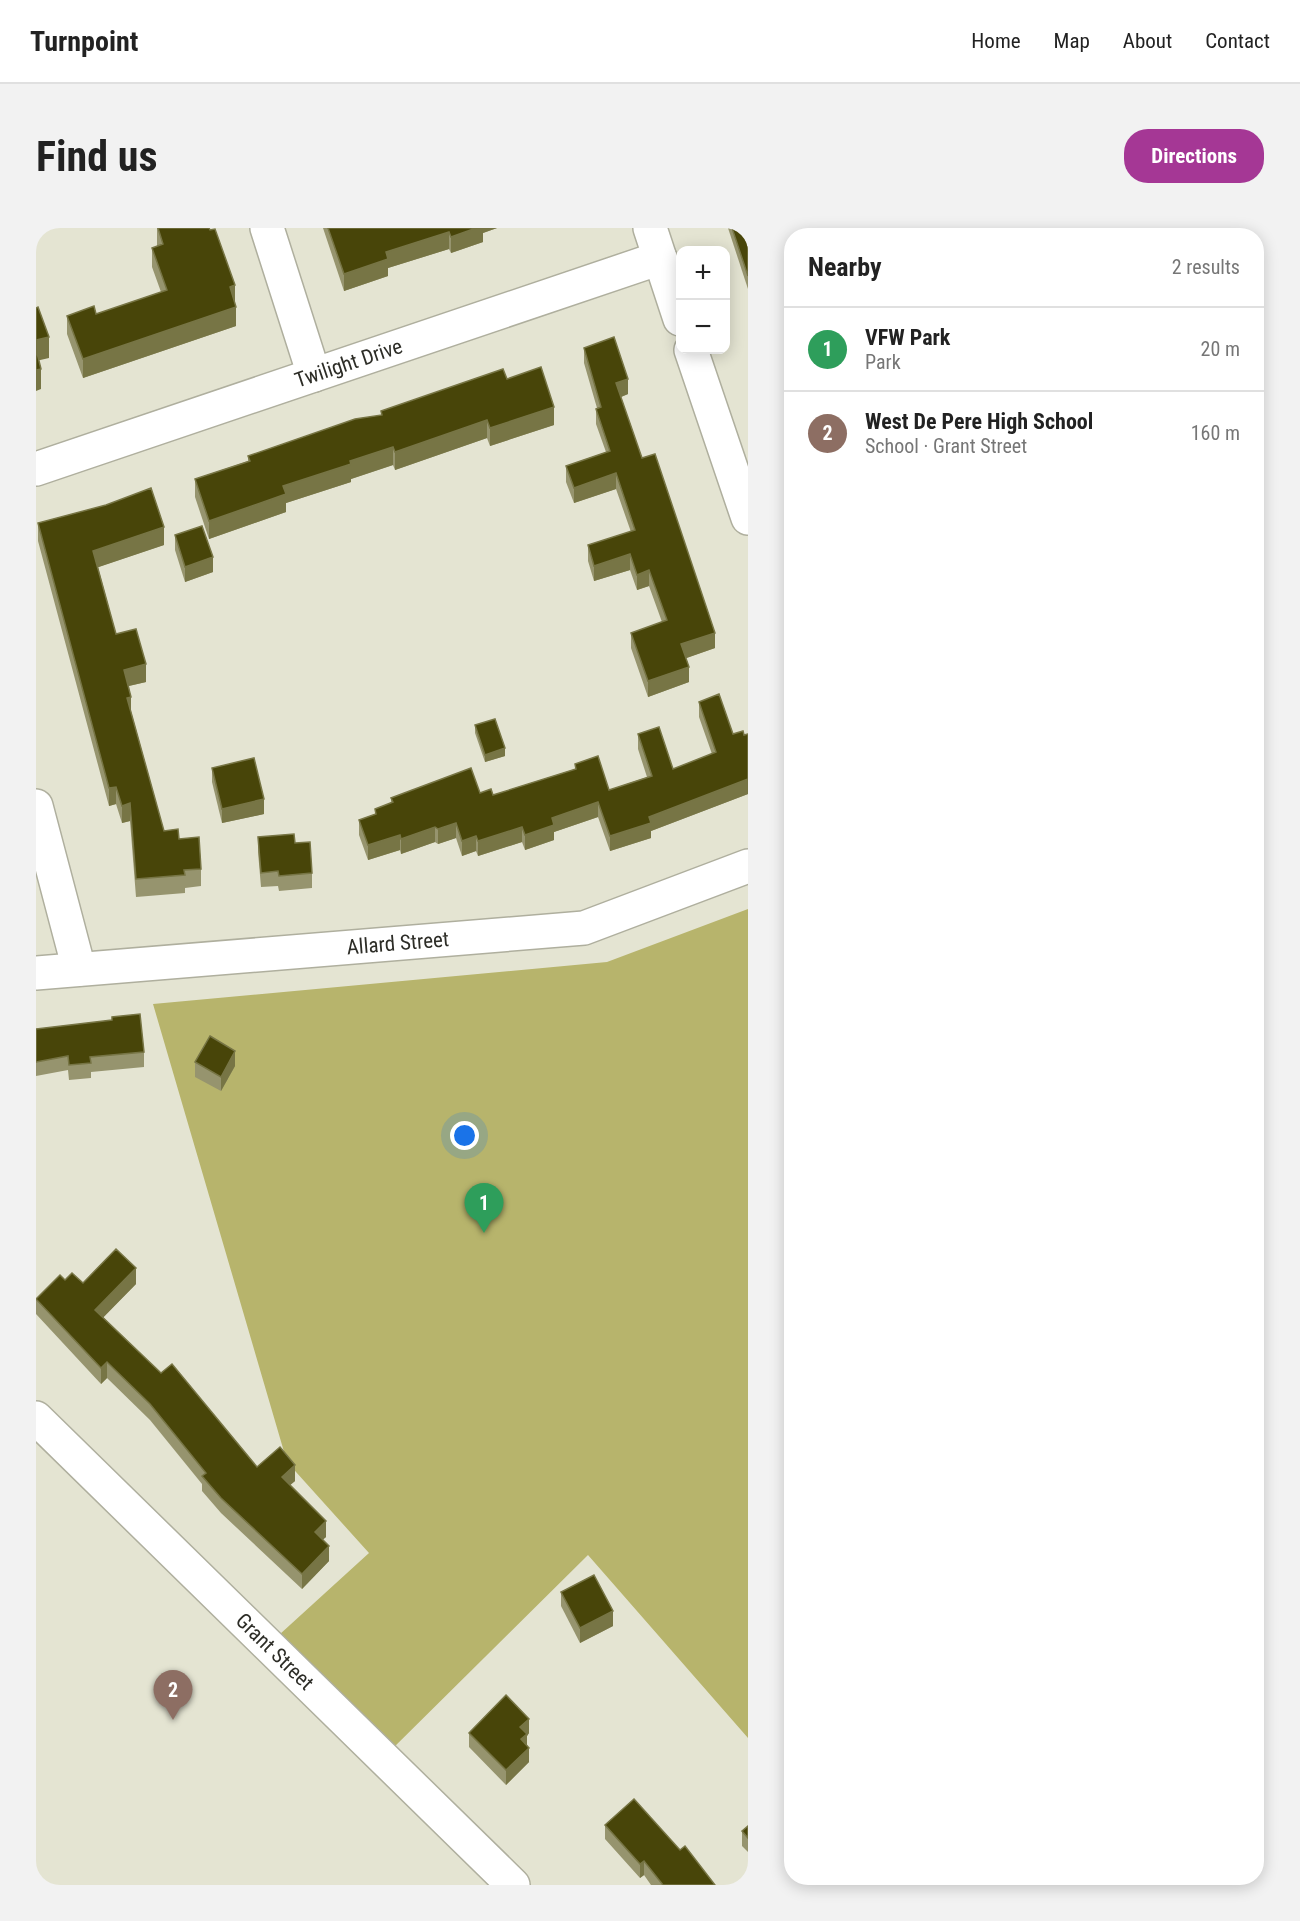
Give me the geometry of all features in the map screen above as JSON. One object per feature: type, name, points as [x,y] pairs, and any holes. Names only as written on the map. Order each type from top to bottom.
[{"type":"street","points":[[267,228],[314,375]]},
{"type":"street","points":[[650,228],[676,304]]},
{"type":"street","name":"Twilight Drive","points":[[36,469],[660,258]]},
{"type":"street","points":[[692,354],[748,518]]},
{"type":"street","points":[[36,806],[79,969]]},
{"type":"street","name":"Allard Street","points":[[36,973],[584,928],[748,866]]},
{"type":"street","name":"Grant Street","points":[[36,1418],[513,1885]]},
{"type":"shaded area","points":[[748,909],[748,1738],[588,1555],[383,1758],[268,1645],[369,1553],[287,1462],[153,1004],[607,962]]},
{"type":"building","points":[[158,228],[215,229],[235,285],[230,287],[236,307],[83,359],[67,316],[94,306],[96,314],[167,290],[152,248],[163,244]]},
{"type":"building","points":[[328,228],[476,228],[451,237],[449,232],[386,252],[388,259],[344,274]]},
{"type":"building","points":[[732,228],[748,228],[748,276]]},
{"type":"building","points":[[38,307],[49,337],[36,340],[36,308]]},
{"type":"building","points":[[614,337],[628,379],[616,383],[642,458],[655,454],[715,633],[681,644],[689,667],[648,681],[631,633],[667,620],[649,570],[637,575],[630,554],[594,566],[588,545],[635,530],[616,473],[574,488],[566,466],[610,451],[596,409],[601,407],[584,348]]},
{"type":"building","points":[[36,349],[41,369],[36,370]]},
{"type":"building","points":[[541,367],[554,407],[490,428],[487,420],[395,452],[393,447],[350,461],[351,464],[283,486],[286,494],[209,521],[195,479],[250,461],[248,456],[355,419],[382,415],[381,411],[503,369],[507,379]]},
{"type":"building","points":[[151,488],[164,527],[93,551],[116,634],[136,629],[146,664],[124,670],[131,697],[127,698],[164,831],[178,829],[179,839],[199,837],[201,869],[184,870],[185,875],[136,879],[130,803],[122,806],[116,787],[109,788],[38,523],[106,505]]},
{"type":"building","points":[[202,526],[213,557],[185,567],[175,535]]},
{"type":"building","points":[[719,694],[733,734],[743,731],[744,735],[748,734],[748,779],[649,817],[651,823],[610,836],[598,802],[552,818],[554,825],[525,835],[522,827],[478,841],[476,836],[462,841],[456,823],[438,829],[435,827],[401,839],[400,835],[368,845],[359,820],[376,814],[375,809],[393,802],[391,798],[471,768],[480,793],[491,789],[493,795],[576,769],[575,764],[598,756],[609,790],[652,776],[638,734],[659,727],[673,769],[716,752],[699,702]]},
{"type":"building","points":[[495,719],[505,748],[485,755],[475,725]]},
{"type":"building","points":[[254,758],[264,799],[222,809],[212,768]]},
{"type":"building","points":[[294,834],[295,843],[310,842],[312,873],[279,876],[278,871],[261,873],[258,837]]},
{"type":"building","points":[[140,1014],[144,1052],[90,1057],[91,1063],[69,1065],[68,1056],[36,1062],[36,1029],[112,1020],[112,1017]]},
{"type":"building","points":[[210,1036],[235,1051],[221,1077],[195,1062]]},
{"type":"building","points":[[116,1249],[136,1268],[95,1310],[161,1373],[172,1364],[257,1467],[280,1447],[295,1465],[282,1477],[326,1521],[315,1532],[329,1546],[302,1574],[221,1498],[202,1476],[206,1473],[150,1404],[107,1362],[101,1368],[36,1299],[60,1275],[65,1280],[72,1273],[83,1283]]},
{"type":"building","points":[[594,1575],[613,1611],[580,1628],[561,1592]]},
{"type":"building","points":[[506,1695],[529,1719],[520,1727],[527,1734],[521,1739],[529,1748],[506,1770],[469,1733]]},
{"type":"building","points":[[634,1799],[680,1850],[685,1846],[715,1885],[663,1885],[644,1861],[640,1864],[605,1825]]},
{"type":"building","points":[[748,1826],[748,1838],[742,1831]]},
{"type":"place","name":"VFW Park","points":[[484,1233]]},
{"type":"place","name":"West De Pere High School","points":[[173,1720]]}]
